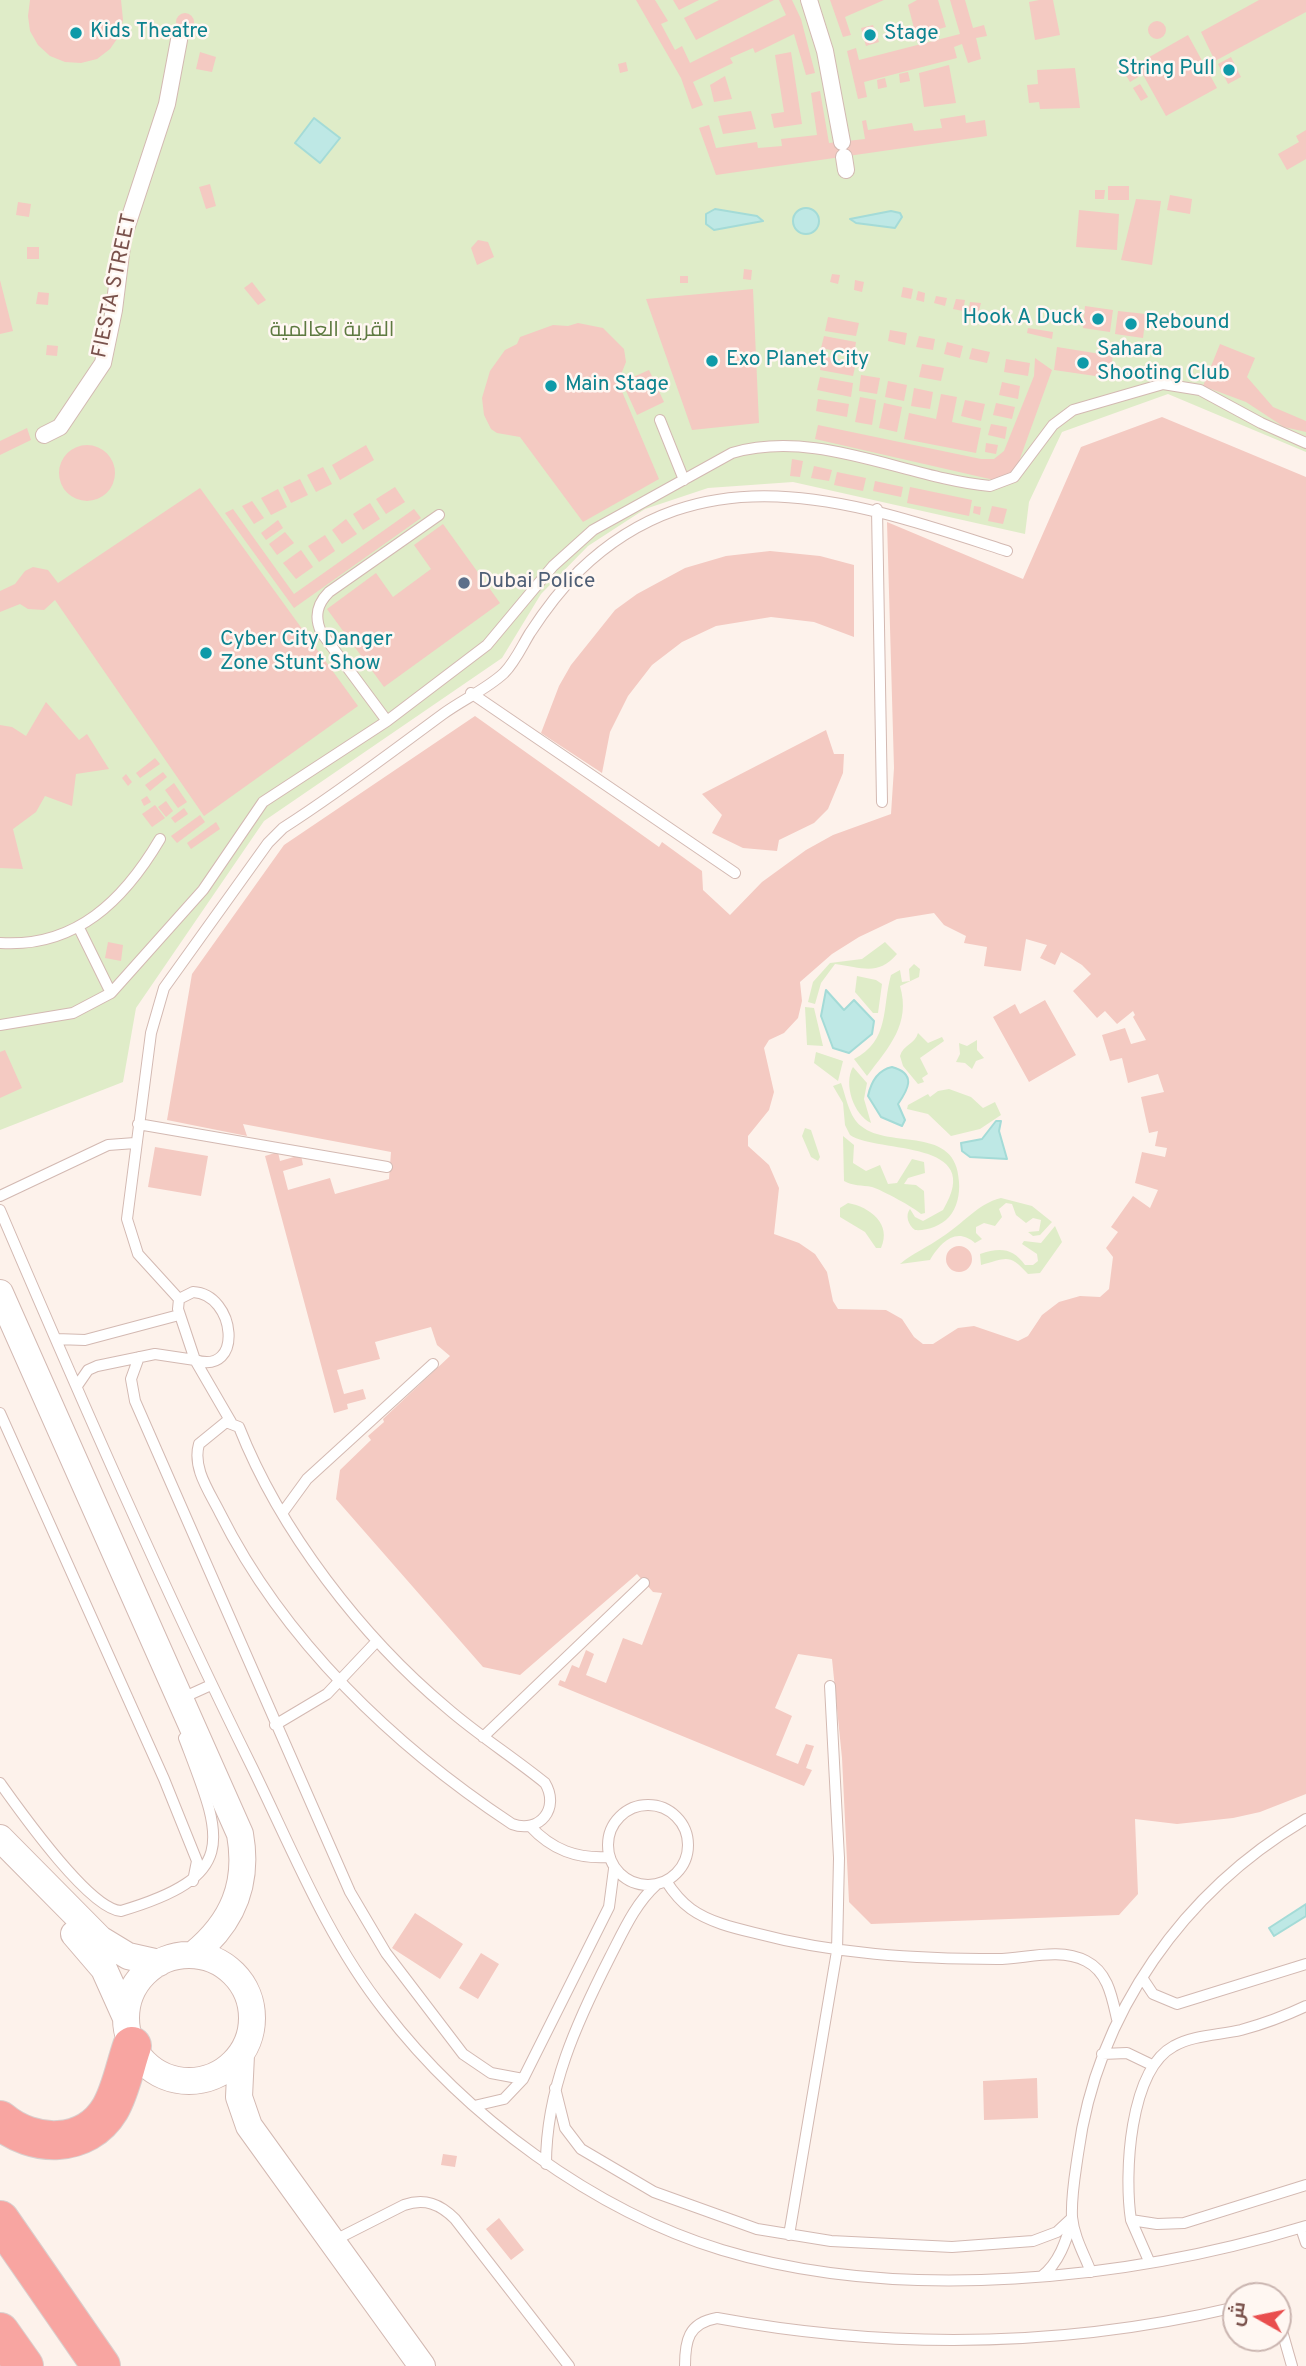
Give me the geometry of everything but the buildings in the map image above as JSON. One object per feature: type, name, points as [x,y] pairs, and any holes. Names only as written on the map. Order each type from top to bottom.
[{"type":"highway","points":[[0,2120],[23,2135],[35,2139],[62,2141],[85,2133],[110,2109],[129,2032]]},
{"type":"highway","points":[[0,2220],[94,2357],[122,2366]]},
{"type":"highway","points":[[0,2333],[24,2366]]},
{"type":"street","points":[[809,0],[825,51],[844,156]]},
{"type":"street","name":"FIESTA STREET","points":[[44,435],[60,427],[103,363],[114,310],[123,238],[167,104],[179,40]]},
{"type":"street","points":[[0,1293],[240,1834],[244,1866],[232,1913],[212,1940],[194,1955],[159,1963],[128,1956],[100,1939],[0,1838]]},
{"type":"street","points":[[0,1863],[93,1954],[113,1984],[129,2032],[153,2071],[184,2082],[216,2076],[241,2055]]},
{"type":"street","points":[[194,1955],[225,1966],[247,1991],[252,2024],[241,2055],[239,2097],[243,2113],[422,2366]]},
{"type":"street","points":[[129,2032],[135,1986],[159,1963]]},
{"type":"lane","points":[[0,1025],[73,1013],[111,993],[204,890],[262,802],[387,721],[487,645],[553,566],[583,539],[616,516],[732,453],[751,448],[790,445],[977,485],[1003,483],[1023,469],[1062,417],[1084,406],[1163,384],[1200,390],[1261,423],[1306,443]]},
{"type":"lane","points":[[660,420],[684,480]]},
{"type":"lane","points":[[530,1826],[545,1817],[550,1809],[550,1791],[538,1777],[438,1700],[377,1641],[308,1551],[283,1513],[239,1427],[231,1422],[195,1360],[179,1315],[179,1299],[145,1264],[129,1231],[127,1206],[135,1143],[151,1033],[164,988],[268,843],[283,828],[471,693],[495,680],[509,667],[546,609],[581,569],[602,552],[664,515],[715,499],[768,494],[877,509],[1007,551]]},
{"type":"lane","points":[[877,509],[882,802]]},
{"type":"lane","points":[[387,721],[321,632],[316,615],[318,606],[329,592],[439,515]]},
{"type":"lane","points":[[471,693],[735,873]]},
{"type":"lane","points":[[0,943],[44,939],[79,928],[125,889],[160,839]]},
{"type":"lane","points":[[79,928],[111,993]]},
{"type":"lane","points":[[138,1124],[387,1167]]},
{"type":"lane","points":[[0,1196],[108,1145],[135,1143]]},
{"type":"lane","points":[[0,1210],[211,1685],[346,1955],[382,2008],[422,2057],[505,2135],[546,2164],[670,2230],[722,2250],[840,2274],[972,2280],[1041,2277],[1091,2272],[1149,2261],[1304,2227],[1306,2243]]},
{"type":"lane","points":[[77,1386],[88,1370],[139,1357],[164,1355],[208,1363],[225,1353],[228,1347],[228,1326],[218,1306],[211,1298],[193,1292],[179,1299]]},
{"type":"lane","points":[[57,1339],[85,1340],[179,1315]]},
{"type":"lane","points":[[139,1357],[131,1379],[135,1401],[275,1726],[350,1892],[386,1953],[463,2054],[491,2073],[523,2079]]},
{"type":"lane","points":[[283,1513],[307,1479],[433,1364]]},
{"type":"lane","points":[[0,1413],[164,1779],[197,1861],[193,1881]]},
{"type":"lane","points":[[231,1422],[222,1424],[199,1444],[197,1466],[256,1576],[294,1627],[341,1681],[426,1763],[512,1824],[530,1826],[560,1850],[587,1857],[609,1857]]},
{"type":"lane","points":[[483,1737],[644,1583]]},
{"type":"lane","points":[[275,1726],[317,1702],[341,1681],[377,1641]]},
{"type":"lane","points":[[0,1783],[36,1835],[107,1908],[128,1909],[193,1881],[210,1861],[215,1831],[211,1810],[178,1724],[180,1699],[211,1685]]},
{"type":"lane","points":[[789,2235],[837,1951],[839,1832],[830,1686]]},
{"type":"lane","points":[[474,2106],[504,2099],[523,2079],[609,1907],[614,1869],[607,1843],[610,1829],[624,1813],[643,1804],[670,1811],[680,1820],[688,1847],[677,1873],[661,1883],[637,1907],[582,2012],[555,2088],[546,2131],[546,2164]]},
{"type":"lane","points":[[1041,2277],[1050,2270],[1059,2255],[1072,2218],[1081,2130],[1094,2074],[1117,2019],[1177,1928],[1201,1899],[1256,1851],[1306,1819]]},
{"type":"lane","points":[[614,1869],[633,1883],[661,1883],[682,1902],[704,1916],[737,1929],[837,1951],[947,1959],[1072,1956],[1095,1966],[1102,1975],[1112,1997],[1117,2019]]},
{"type":"lane","points":[[1143,1979],[1153,1994],[1177,2004],[1306,1964]]},
{"type":"lane","points":[[1149,2261],[1131,2220],[1127,2185],[1130,2151],[1145,2083],[1153,2066],[1174,2046],[1252,2027],[1306,2006]]},
{"type":"lane","points":[[1102,2054],[1127,2053],[1153,2066]]},
{"type":"lane","points":[[555,2088],[565,2129],[581,2149],[622,2176],[722,2219],[789,2235],[911,2246],[1005,2244],[1046,2237],[1072,2218]]},
{"type":"lane","points":[[1131,2220],[1157,2224],[1184,2223],[1306,2185]]},
{"type":"lane","points":[[332,2241],[404,2205],[416,2201],[438,2205],[455,2219],[569,2366]]},
{"type":"lane","points":[[1072,2218],[1091,2272]]},
{"type":"lane","points":[[685,2366],[687,2339],[691,2330],[698,2324],[717,2318],[833,2336],[975,2342],[1069,2337],[1127,2329],[1222,2310]]},
{"type":"green space","name":"القرية العالمية","points":[[0,0],[1306,0],[1306,452],[1168,394],[1062,432],[1029,502],[1025,534],[793,482],[708,488],[645,509],[588,546],[541,594],[502,658],[264,821],[136,1008],[123,1082],[0,1130]]},
{"type":"green space","points":[[885,942],[897,954],[890,961],[883,966],[869,969],[835,964],[821,983],[815,1004],[808,1002],[813,982],[830,963],[862,959]]},
{"type":"green space","points":[[914,964],[920,969],[919,977],[900,986],[903,1012],[896,1034],[867,1076],[854,1059],[866,1052],[879,1033],[891,975],[900,970],[902,982],[910,981],[909,969]]},
{"type":"green space","points":[[857,976],[882,984],[878,1013],[873,1013],[855,992]]},
{"type":"green space","points":[[805,1007],[814,1008],[823,1046],[807,1045]]},
{"type":"green space","points":[[918,1033],[928,1043],[942,1037],[944,1041],[920,1058],[928,1074],[922,1078],[924,1082],[918,1084],[903,1066],[900,1056]]},
{"type":"green space","points":[[977,1040],[977,1050],[984,1058],[976,1061],[972,1069],[965,1063],[956,1062],[960,1054],[959,1043],[967,1046]]},
{"type":"green space","points":[[816,1052],[843,1061],[838,1081],[814,1063]]},
{"type":"green space","points":[[853,1067],[867,1083],[864,1099],[871,1123],[860,1113],[852,1098],[849,1082]]},
{"type":"green space","points":[[841,1083],[851,1112],[861,1126],[888,1137],[935,1145],[947,1152],[955,1164],[959,1187],[956,1205],[942,1223],[924,1230],[915,1230],[909,1223],[908,1214],[910,1209],[915,1217],[923,1221],[943,1210],[953,1187],[951,1171],[940,1160],[923,1153],[864,1141],[850,1135],[845,1125],[843,1103],[833,1086]]},
{"type":"green space","points":[[949,1089],[971,1097],[983,1108],[995,1102],[1001,1115],[980,1129],[951,1136],[928,1114],[907,1109],[908,1105],[928,1094],[930,1097],[938,1091]]},
{"type":"green space","points":[[805,1128],[811,1130],[820,1157],[818,1161],[811,1157],[802,1136]]},
{"type":"green space","points":[[843,1136],[854,1145],[853,1163],[866,1171],[880,1165],[888,1184],[897,1183],[912,1159],[924,1162],[925,1173],[908,1178],[904,1184],[916,1185],[924,1191],[925,1213],[921,1214],[872,1187],[844,1181]]},
{"type":"green space","points":[[1001,1198],[1032,1206],[1052,1222],[1040,1235],[1033,1236],[1028,1232],[1039,1231],[1041,1220],[1033,1218],[1026,1223],[1016,1215],[1012,1204],[1006,1203],[999,1209],[1002,1217],[995,1226],[984,1223],[976,1227],[976,1233],[982,1239],[975,1243],[968,1238],[955,1236],[944,1243],[930,1260],[900,1264],[950,1232],[977,1210]]},
{"type":"green space","points":[[848,1203],[864,1208],[877,1218],[884,1231],[881,1248],[876,1248],[865,1232],[840,1217],[840,1208]]},
{"type":"green space","points":[[1055,1226],[1062,1242],[1040,1273],[1028,1274],[1007,1259],[981,1265],[980,1254],[1000,1250],[1016,1255],[1025,1265],[1033,1265],[1038,1261],[1037,1254],[1022,1244],[1024,1241],[1041,1243]]},
{"type":"water","points":[[314,118],[340,138],[320,163],[295,143]]},
{"type":"water","points":[[806,208],[815,212],[819,221],[815,230],[806,234],[797,230],[793,221],[797,212]]},
{"type":"water","points":[[715,209],[757,216],[763,221],[714,230],[706,224],[706,214]]},
{"type":"water","points":[[891,211],[900,213],[902,217],[895,228],[856,223],[850,219]]},
{"type":"water","points":[[826,990],[844,1010],[854,1000],[874,1021],[872,1034],[849,1053],[833,1048],[821,1016]]},
{"type":"water","points":[[892,1067],[908,1078],[905,1094],[898,1104],[905,1120],[902,1126],[881,1117],[868,1096],[876,1077]]},
{"type":"water","points":[[996,1121],[1001,1121],[999,1131],[1007,1159],[970,1157],[962,1151],[961,1143],[982,1139]]},
{"type":"water","points":[[1306,1904],[1306,1916],[1274,1936],[1269,1928]]},
{"type":"place","name":"Kids Theatre","points":[[76,33]]},
{"type":"place","name":"Stage","points":[[870,35]]},
{"type":"place","name":"String Pull","points":[[1229,70]]},
{"type":"place","name":"Hook A Duck","points":[[1098,319]]},
{"type":"place","name":"Rebound","points":[[1131,324]]},
{"type":"place","name":"Exo Planet City","points":[[712,361]]},
{"type":"place","name":"Sahara Shooting Club","points":[[1083,363]]},
{"type":"place","name":"Main Stage","points":[[551,386]]},
{"type":"place","name":"Dubai Police","points":[[464,583]]},
{"type":"place","name":"Cyber City Danger Zone Stunt Show","points":[[206,653]]}]
